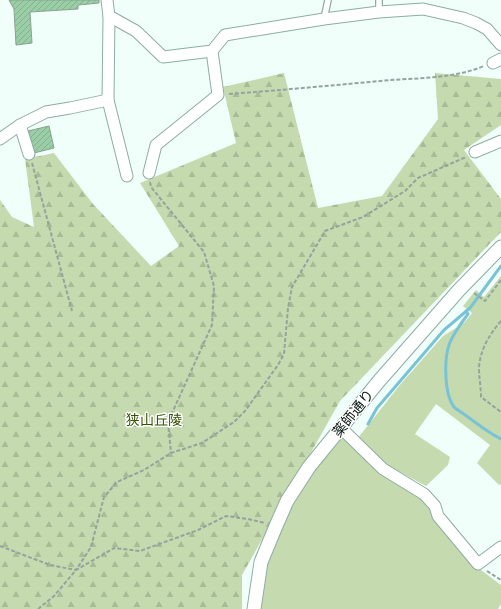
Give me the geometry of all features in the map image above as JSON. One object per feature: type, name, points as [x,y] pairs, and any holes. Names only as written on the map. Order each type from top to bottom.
[{"type":"street","points":[[107,0],[109,16],[108,100],[127,176]]},
{"type":"street","points":[[109,16],[136,31],[163,57],[212,51],[225,35],[324,19],[379,12],[423,9],[463,18],[476,23],[488,29],[501,46]]},
{"type":"street","points":[[149,173],[156,145],[218,95],[212,51]]},
{"type":"street","points":[[0,139],[20,125],[46,112],[108,100]]},
{"type":"street","points":[[20,125],[29,154]]},
{"type":"street","points":[[475,152],[501,141]]},
{"type":"street","name":"薬師通り","points":[[254,609],[261,562],[287,501],[309,468],[384,375],[459,290],[501,247]]},
{"type":"street","points":[[341,428],[383,469],[424,494],[435,506],[438,516],[478,564],[501,547]]},
{"type":"lane","points":[[324,19],[328,0]]},
{"type":"lane","points":[[379,0],[379,12]]},
{"type":"path","points":[[218,95],[450,76],[473,71],[497,61]]},
{"type":"path","points":[[38,609],[54,596],[76,570],[90,547],[104,497],[117,482],[144,470],[171,453],[202,443],[234,422],[245,411],[278,365],[284,354],[288,308],[292,287],[325,231],[363,217],[405,191],[418,178],[475,152]]},
{"type":"path","points":[[29,154],[72,311]]},
{"type":"path","points":[[149,173],[151,187],[204,252],[214,286],[212,325],[168,422],[171,453]]},
{"type":"path","points":[[474,292],[485,301],[501,280]]},
{"type":"path","points":[[501,321],[492,332],[484,348],[479,369],[481,397],[501,412]]},
{"type":"path","points":[[0,546],[50,565],[76,570],[114,548],[140,551],[198,530],[226,516],[248,519],[276,526]]},
{"type":"path","points":[[478,564],[501,580]]},
{"type":"green space","name":"狭山丘陵","points":[[284,73],[318,208],[382,196],[438,119],[435,73],[501,79],[501,125],[464,150],[501,199],[501,232],[340,401],[242,575],[242,609],[0,609],[0,200],[12,217],[34,227],[25,159],[54,153],[93,204],[151,266],[179,246],[140,183],[236,143],[223,87]]},
{"type":"green space","points":[[501,276],[501,484],[499,485],[477,463],[490,445],[436,404],[415,434],[450,457],[448,465],[426,486],[387,465],[358,438],[399,386],[443,336],[464,323],[472,313],[463,306],[476,290],[484,297]]},
{"type":"green space","points":[[336,426],[421,495],[469,561],[501,585],[501,604],[498,609],[256,609],[265,566],[285,507]]},
{"type":"building","points":[[9,0],[99,0],[99,3],[78,5],[78,9],[30,12],[32,43],[16,45],[14,9]]},
{"type":"building","points":[[49,126],[54,148],[34,153],[28,131]]},
{"type":"waterway","points":[[368,424],[377,408],[444,330],[470,308],[501,266]]},
{"type":"waterway","points":[[466,311],[468,314],[452,337],[447,352],[446,378],[449,395],[455,408],[488,432],[501,439]]}]
